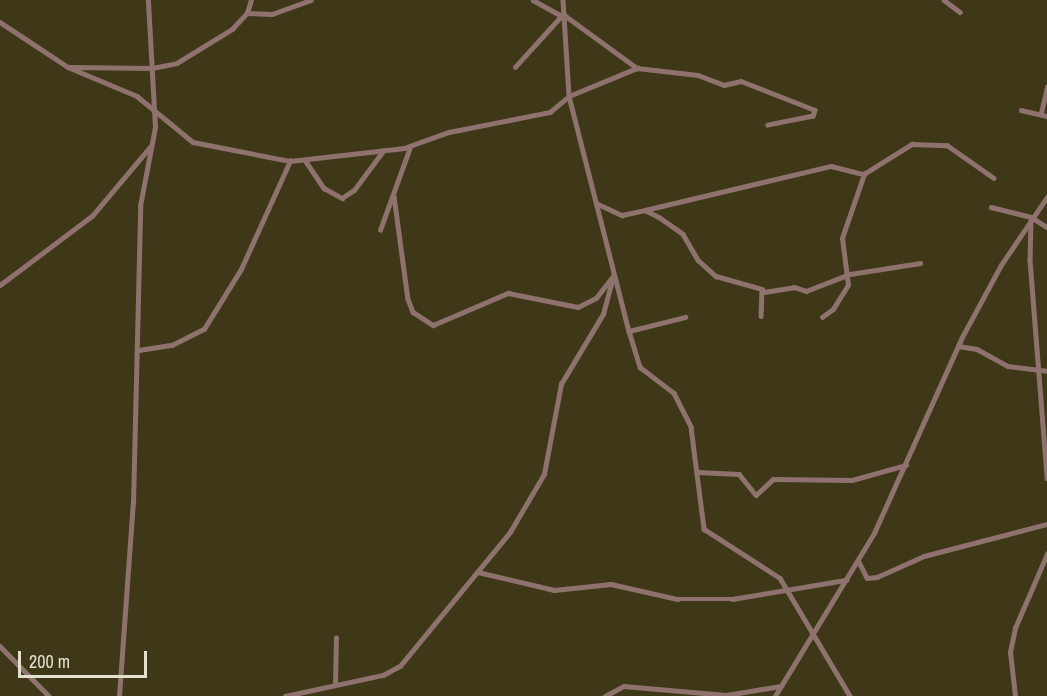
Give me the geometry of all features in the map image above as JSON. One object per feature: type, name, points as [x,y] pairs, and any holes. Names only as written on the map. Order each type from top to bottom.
[{"type":"street","points":[[119,696],[139,350],[140,206],[152,145],[156,110],[148,0]]},
{"type":"street","points":[[68,67],[152,68],[177,63],[201,49],[247,13],[251,0]]},
{"type":"street","points":[[247,13],[272,14],[311,0]]},
{"type":"street","points":[[533,0],[562,15],[636,68]]},
{"type":"street","points":[[563,0],[562,15],[569,96],[628,331],[640,367],[674,393],[694,437],[704,530],[780,578],[815,631],[850,696]]},
{"type":"street","points":[[944,0],[960,12]]},
{"type":"street","points":[[515,67],[562,15]]},
{"type":"street","points":[[0,22],[68,67],[119,87],[156,110],[193,142],[290,161],[410,147],[449,132],[550,112],[569,96],[636,68],[698,75],[724,85],[741,81],[815,110],[813,116],[768,125]]},
{"type":"street","points":[[1041,113],[1047,87]]},
{"type":"street","points":[[1021,110],[1047,116]]},
{"type":"street","points":[[822,316],[842,296],[850,274],[842,238],[864,174],[912,144],[947,145],[994,178]]},
{"type":"street","points":[[0,285],[92,216],[152,145]]},
{"type":"street","points":[[380,230],[410,147]]},
{"type":"street","points":[[305,160],[324,188],[342,198],[354,190],[383,151]]},
{"type":"street","points":[[139,350],[172,345],[204,329],[241,269],[290,161]]},
{"type":"street","points":[[596,203],[622,215],[831,166],[864,174]]},
{"type":"street","points":[[394,196],[408,299],[413,312],[433,326],[508,293],[578,307],[596,298],[614,274]]},
{"type":"street","points":[[774,696],[858,560],[906,465],[958,346],[1032,217],[1047,197]]},
{"type":"street","points":[[991,207],[1032,217],[1047,227]]},
{"type":"street","points":[[645,210],[683,234],[698,260],[716,276],[764,292],[794,287],[806,291],[850,274],[920,263]]},
{"type":"street","points":[[1032,217],[1030,260],[1047,478]]},
{"type":"street","points":[[285,696],[383,675],[400,666],[478,572],[530,504],[544,474],[561,384],[603,314],[614,274]]},
{"type":"street","points":[[761,316],[764,292]]},
{"type":"street","points":[[628,331],[685,317]]},
{"type":"street","points":[[958,346],[978,349],[1008,366],[1047,371]]},
{"type":"street","points":[[697,472],[739,474],[756,495],[773,478],[852,480],[906,465]]},
{"type":"street","points":[[858,560],[867,578],[877,577],[924,556],[1047,524]]},
{"type":"street","points":[[1015,696],[1010,652],[1015,628],[1047,554]]},
{"type":"street","points":[[478,572],[554,590],[611,584],[677,599],[788,591],[846,580]]},
{"type":"street","points":[[335,684],[336,638]]},
{"type":"street","points":[[0,646],[49,696]]},
{"type":"street","points":[[605,696],[624,686],[718,695],[781,686]]}]
